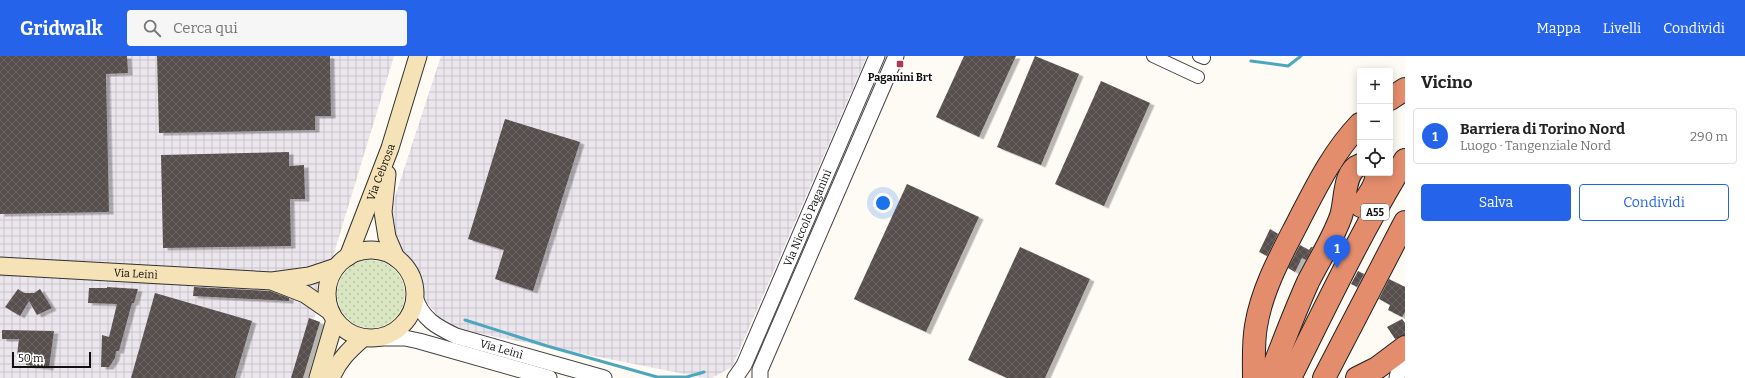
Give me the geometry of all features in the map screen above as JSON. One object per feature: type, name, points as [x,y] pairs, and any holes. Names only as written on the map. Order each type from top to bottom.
[{"type":"highway","points":[[1393,97],[1405,89]]},
{"type":"highway","points":[[1254,378],[1255,327],[1269,280],[1332,159],[1349,135],[1357,127]]},
{"type":"highway","points":[[1393,157],[1405,148]]},
{"type":"highway","name":"A55","points":[[1290,378],[1343,271],[1380,202],[1405,160]]},
{"type":"highway","points":[[1269,378],[1308,283],[1338,223],[1344,206],[1350,171],[1357,167]]},
{"type":"highway","points":[[1286,378],[1311,301],[1352,221],[1371,189],[1374,176]]},
{"type":"highway","name":"A55","points":[[1324,378],[1405,222]]},
{"type":"highway","points":[[1366,377],[1405,347]]},
{"type":"main road","points":[[390,148],[418,56]]},
{"type":"main road","name":"Via Cebrosa","points":[[390,148],[383,212],[387,237],[396,258]]},
{"type":"main road","name":"Via Cebrosa","points":[[342,262],[390,148]]},
{"type":"main road","points":[[331,378],[336,366],[346,353],[371,338],[393,333],[402,326],[413,308],[415,298],[414,282],[407,269],[396,258],[385,252],[372,250],[359,252],[342,262],[330,277],[327,289],[327,301],[333,316],[343,328],[352,334],[371,338]]},
{"type":"main road","name":"Via Leinì","points":[[0,266],[272,281],[309,276],[342,262]]},
{"type":"main road","name":"Via Leinì","points":[[272,281],[305,294],[333,316]]},
{"type":"main road","points":[[318,378],[333,316]]},
{"type":"street","name":"Via Niccolò Paganini","points":[[735,378],[744,365],[877,56]]},
{"type":"street","name":"Via Niccolò Paganini","points":[[760,378],[760,370],[896,56]]},
{"type":"street","points":[[1152,56],[1198,77]]},
{"type":"street","name":"Via Leinì","points":[[415,298],[418,308],[426,318],[438,328],[456,336],[604,378]]},
{"type":"street","name":"Via Leinì","points":[[371,338],[405,338],[419,341],[549,378]]},
{"type":"street","points":[[1397,378],[1405,347]]},
{"type":"shaded area","points":[[0,56],[394,56],[296,378],[0,378]]},
{"type":"shaded area","points":[[441,56],[867,56],[732,367],[712,378],[705,378],[457,329],[437,315],[425,300],[421,274],[398,246],[389,215]]},
{"type":"green space","points":[[371,260],[384,263],[395,270],[402,281],[405,294],[402,307],[395,318],[384,325],[371,328],[358,325],[347,318],[340,307],[337,294],[340,281],[347,270],[358,263]]},
{"type":"building","points":[[0,56],[127,56],[128,73],[106,74],[109,212],[0,214]]},
{"type":"building","points":[[157,56],[330,56],[331,116],[315,116],[315,130],[159,133]]},
{"type":"building","points":[[964,56],[1016,56],[979,137],[936,117]]},
{"type":"building","points":[[1035,56],[1079,74],[1041,165],[997,147]]},
{"type":"building","points":[[1101,81],[1150,103],[1104,206],[1055,184]]},
{"type":"building","points":[[505,119],[580,142],[533,291],[495,279],[504,250],[468,239]]},
{"type":"building","points":[[289,152],[289,166],[304,165],[305,199],[290,199],[291,246],[163,248],[161,155]]},
{"type":"building","points":[[907,184],[979,217],[926,332],[854,299]]},
{"type":"building","points":[[1270,229],[1278,234],[1267,256],[1259,252]]},
{"type":"building","points":[[1300,245],[1309,250],[1313,247],[1306,260],[1302,258],[1295,272],[1288,268]]},
{"type":"building","points":[[1020,247],[1090,279],[1045,378],[1007,378],[968,360]]},
{"type":"building","points":[[1358,271],[1364,274],[1357,287],[1351,284]]},
{"type":"building","points":[[1389,279],[1405,287],[1405,312],[1402,317],[1388,310],[1390,305],[1379,299]]},
{"type":"building","points":[[107,287],[138,289],[134,303],[132,303],[119,351],[116,351],[115,358],[109,367],[101,367],[102,335],[109,337],[117,304],[88,303],[89,288]]},
{"type":"building","points":[[194,287],[270,291],[289,298],[289,301],[193,296]]},
{"type":"building","points":[[18,289],[24,293],[34,293],[40,289],[52,308],[37,315],[29,301],[20,316],[5,307]]},
{"type":"building","points":[[155,293],[252,321],[235,378],[131,378]]},
{"type":"building","points":[[309,318],[320,322],[303,378],[291,378]]},
{"type":"building","points":[[1402,319],[1405,323],[1405,335],[1395,339],[1387,327]]},
{"type":"building","points":[[2,330],[54,331],[49,368],[26,365],[27,356],[17,355],[19,339],[2,339]]},
{"type":"waterway","points":[[1251,61],[1288,66],[1301,56]]},
{"type":"waterway","points":[[465,320],[547,346],[657,377],[687,377],[704,372]]},
{"type":"place","name":"Paganini Brt","points":[[900,64]]},
{"type":"place","name":"Barriera di Torino Nord","points":[[1337,268]]}]
